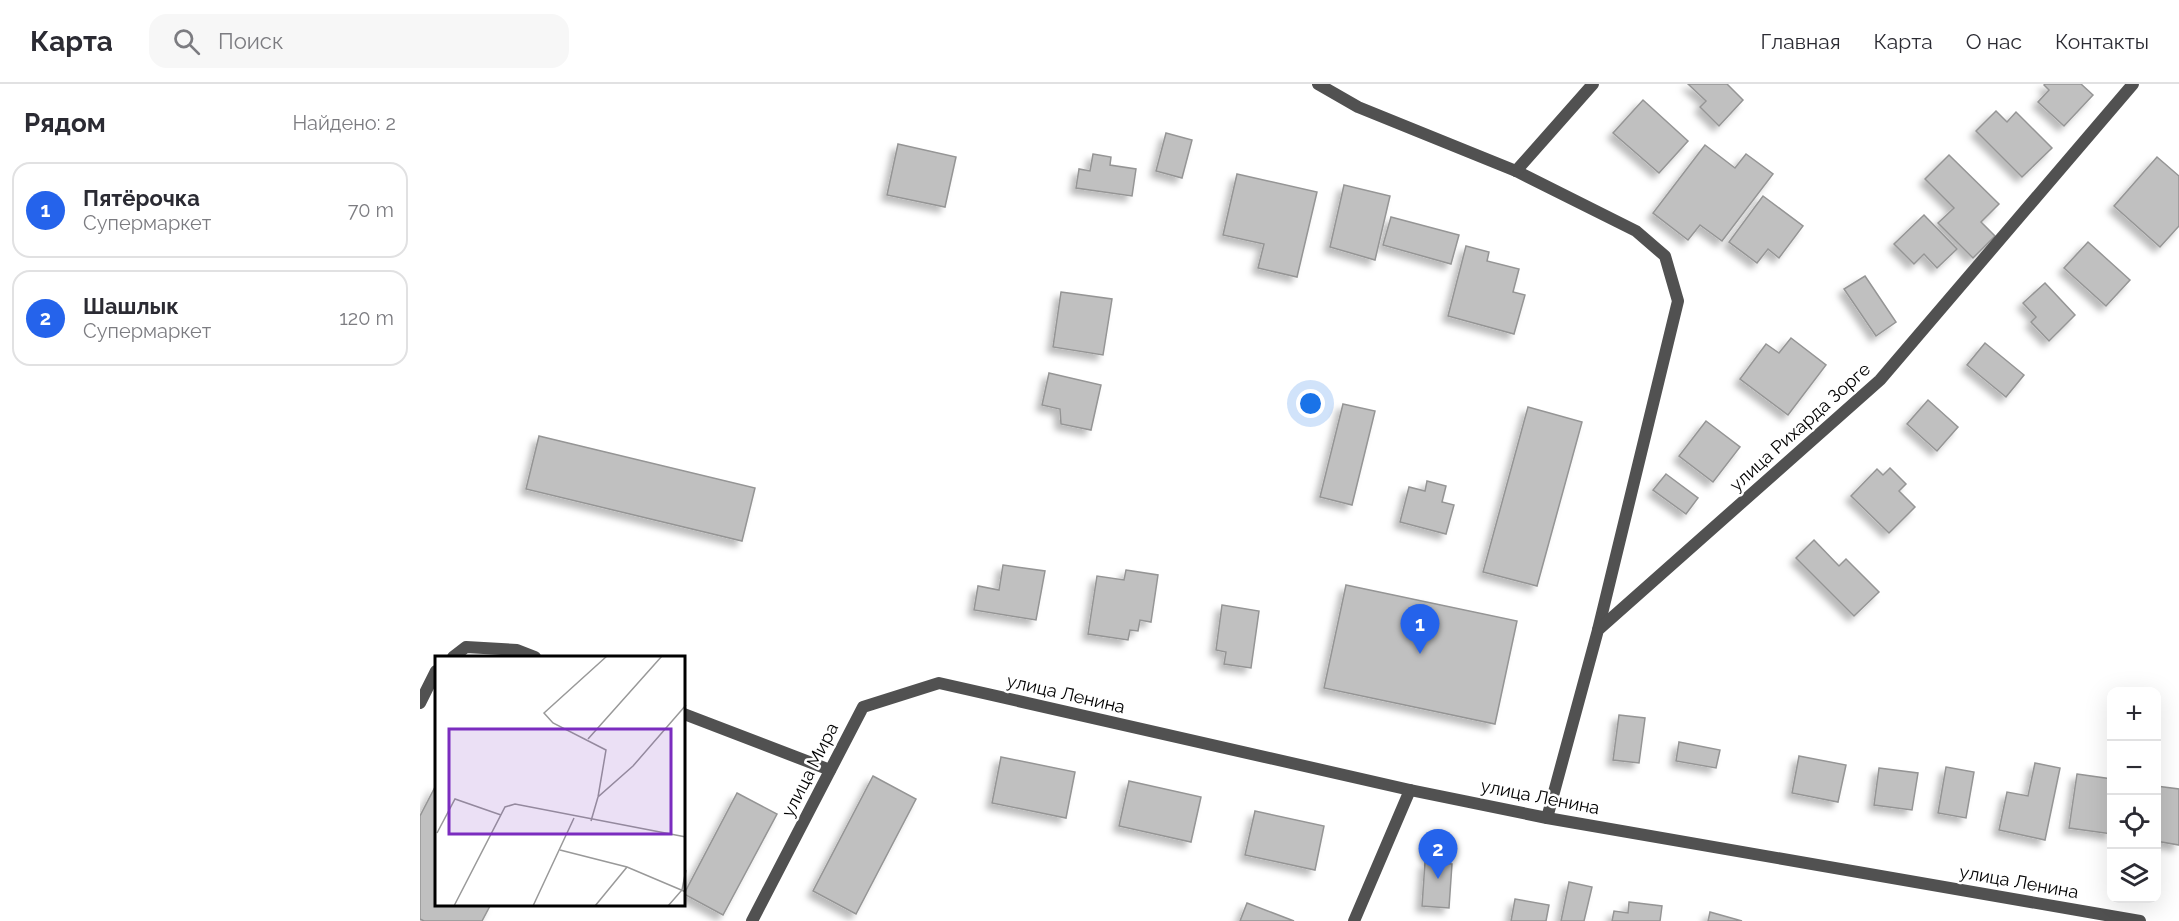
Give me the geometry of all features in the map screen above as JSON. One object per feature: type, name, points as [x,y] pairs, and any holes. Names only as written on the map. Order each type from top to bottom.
[{"type":"street","points":[[1318,84],[1358,107],[1516,171],[1636,231],[1665,256],[1678,301],[1599,630],[1547,818]]},
{"type":"street","points":[[1516,171],[1593,84]]},
{"type":"street","name":"улица Рихарда Зорге","points":[[1599,630],[1880,380],[2133,84]]},
{"type":"street","points":[[454,656],[466,647],[517,650],[532,656]]},
{"type":"street","points":[[420,703],[435,673]]},
{"type":"street","name":"улица Ленина","points":[[939,683],[1410,790],[1547,818],[2140,921]]},
{"type":"street","name":"улица Мира","points":[[752,921],[863,707],[939,683]]},
{"type":"street","points":[[686,715],[830,770]]},
{"type":"street","points":[[1354,921],[1410,790]]},
{"type":"building","points":[[1688,84],[1727,84],[1743,100],[1719,126],[1700,107],[1706,101]]},
{"type":"building","points":[[2045,84],[2081,84],[2093,95],[2064,126],[2038,102],[2049,90]]},
{"type":"building","points":[[1643,100],[1688,141],[1659,173],[1613,133]]},
{"type":"building","points":[[1996,111],[2007,122],[2016,112],[2052,148],[2022,177],[1976,131]]},
{"type":"building","points":[[1166,133],[1192,140],[1182,178],[1156,171]]},
{"type":"building","points":[[898,144],[956,157],[945,207],[887,195]]},
{"type":"building","points":[[1705,145],[1735,168],[1746,154],[1773,174],[1722,241],[1700,225],[1688,240],[1653,213]]},
{"type":"building","points":[[1093,154],[1111,157],[1110,165],[1136,169],[1132,196],[1076,188],[1079,169],[1090,171]]},
{"type":"building","points":[[1949,155],[1999,204],[1981,222],[1995,236],[1973,258],[1938,223],[1954,208],[1925,179]]},
{"type":"building","points":[[2157,157],[2179,176],[2179,226],[2160,247],[2114,206]]},
{"type":"building","points":[[1237,174],[1317,192],[1297,277],[1258,268],[1264,244],[1223,235]]},
{"type":"building","points":[[1344,185],[1390,196],[1375,260],[1330,247]]},
{"type":"building","points":[[1763,196],[1803,226],[1779,258],[1768,249],[1757,263],[1729,242]]},
{"type":"building","points":[[1924,215],[1957,249],[1937,268],[1924,254],[1914,264],[1894,244]]},
{"type":"building","points":[[1391,217],[1459,235],[1451,264],[1383,245]]},
{"type":"building","points":[[2088,242],[2130,280],[2106,306],[2064,268]]},
{"type":"building","points":[[1466,246],[1489,252],[1487,261],[1519,269],[1513,292],[1525,295],[1514,334],[1448,316]]},
{"type":"building","points":[[1865,276],[1896,322],[1876,336],[1844,289]]},
{"type":"building","points":[[2045,283],[2075,315],[2049,341],[2031,322],[2036,317],[2023,303]]},
{"type":"building","points":[[1061,292],[1112,299],[1103,355],[1053,347]]},
{"type":"building","points":[[1791,338],[1826,365],[1788,415],[1740,379],[1766,344],[1779,353]]},
{"type":"building","points":[[1985,343],[2024,375],[2006,397],[1967,365]]},
{"type":"building","points":[[1049,373],[1101,385],[1091,430],[1061,424],[1060,409],[1042,405]]},
{"type":"building","points":[[1928,400],[1958,427],[1937,451],[1907,424]]},
{"type":"building","points":[[1343,404],[1375,411],[1352,505],[1320,497]]},
{"type":"building","points":[[1528,407],[1582,422],[1537,586],[1483,572]]},
{"type":"building","points":[[1706,421],[1740,447],[1713,482],[1679,456]]},
{"type":"building","points":[[539,436],[755,488],[742,541],[526,489]]},
{"type":"building","points":[[1890,468],[1906,484],[1899,491],[1915,507],[1889,533],[1851,496],[1877,469],[1883,475]]},
{"type":"building","points":[[1666,474],[1698,498],[1686,514],[1653,490]]},
{"type":"building","points":[[1427,481],[1446,486],[1442,502],[1454,505],[1446,534],[1400,522],[1409,487],[1425,491]]},
{"type":"building","points":[[1814,540],[1839,566],[1846,559],[1879,592],[1854,616],[1796,558]]},
{"type":"building","points":[[1003,565],[1045,571],[1036,620],[974,610],[978,586],[999,590]]},
{"type":"building","points":[[1126,570],[1158,575],[1151,622],[1140,620],[1138,631],[1130,630],[1128,640],[1088,634],[1097,576],[1124,580]]},
{"type":"building","points":[[1346,585],[1517,621],[1495,724],[1324,688]]},
{"type":"building","points":[[1222,605],[1259,611],[1251,668],[1224,664],[1226,652],[1216,650]]},
{"type":"building","points":[[1619,715],[1645,718],[1639,763],[1613,760]]},
{"type":"building","points":[[1679,742],[1720,750],[1716,768],[1676,761]]},
{"type":"building","points":[[1799,756],[1846,765],[1838,802],[1792,793]]},
{"type":"building","points":[[1001,757],[1075,772],[1066,818],[992,803]]},
{"type":"building","points":[[2035,763],[2060,768],[2045,840],[1999,830],[2007,792],[2028,796]]},
{"type":"building","points":[[1946,767],[1974,772],[1966,818],[1938,813]]},
{"type":"building","points":[[1879,768],[1918,773],[1912,810],[1874,805]]},
{"type":"building","points":[[2077,774],[2107,778],[2107,833],[2069,828]]},
{"type":"building","points":[[873,776],[916,799],[856,914],[813,891]]},
{"type":"building","points":[[1129,781],[1201,797],[1191,842],[1119,826]]},
{"type":"building","points":[[435,787],[435,906],[490,906],[482,921],[424,921],[420,919],[420,816]]},
{"type":"building","points":[[2161,787],[2179,789],[2179,845],[2161,842]]},
{"type":"building","points":[[737,793],[777,814],[723,915],[686,895],[686,890]]},
{"type":"building","points":[[1255,811],[1324,826],[1315,870],[1245,855]]},
{"type":"building","points":[[1425,862],[1452,864],[1449,908],[1422,906]]},
{"type":"building","points":[[1569,882],[1592,887],[1584,921],[1561,921]]},
{"type":"building","points":[[1515,899],[1549,905],[1546,921],[1511,921]]},
{"type":"building","points":[[1629,902],[1662,906],[1660,921],[1612,921],[1614,911],[1628,913]]},
{"type":"building","points":[[1247,903],[1294,921],[1240,921]]},
{"type":"building","points":[[1710,912],[1742,921],[1708,921]]},
{"type":"place","name":"Пятёрочка","points":[[1420,654]]},
{"type":"place","name":"Шашлык","points":[[1438,879]]}]
